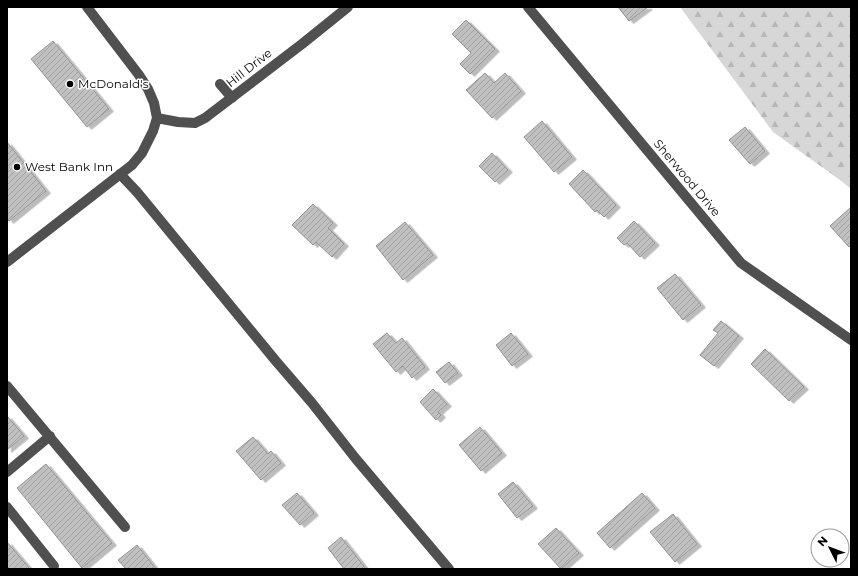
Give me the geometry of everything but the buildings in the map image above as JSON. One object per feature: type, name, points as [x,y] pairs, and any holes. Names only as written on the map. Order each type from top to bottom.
[{"type":"street","points":[[7,262],[132,165],[142,154],[153,131],[157,118],[154,103],[148,89],[88,7]]},
{"type":"street","name":"Hill Drive","points":[[157,118],[178,122],[195,123],[205,118],[348,7]]},
{"type":"street","name":"Sherwood Drive","points":[[528,7],[741,263],[851,340]]},
{"type":"street","points":[[220,84],[232,98]]},
{"type":"street","points":[[120,174],[137,192],[312,403],[356,459],[449,569]]},
{"type":"street","points":[[7,386],[125,527]]},
{"type":"street","points":[[7,472],[50,436]]},
{"type":"street","points":[[7,507],[54,566]]},
{"type":"green space","points":[[680,7],[851,7],[851,189],[773,132]]},
{"type":"place","name":"McDonald's","points":[[70,84]]},
{"type":"place","name":"West Bank Inn","points":[[17,167]]}]
